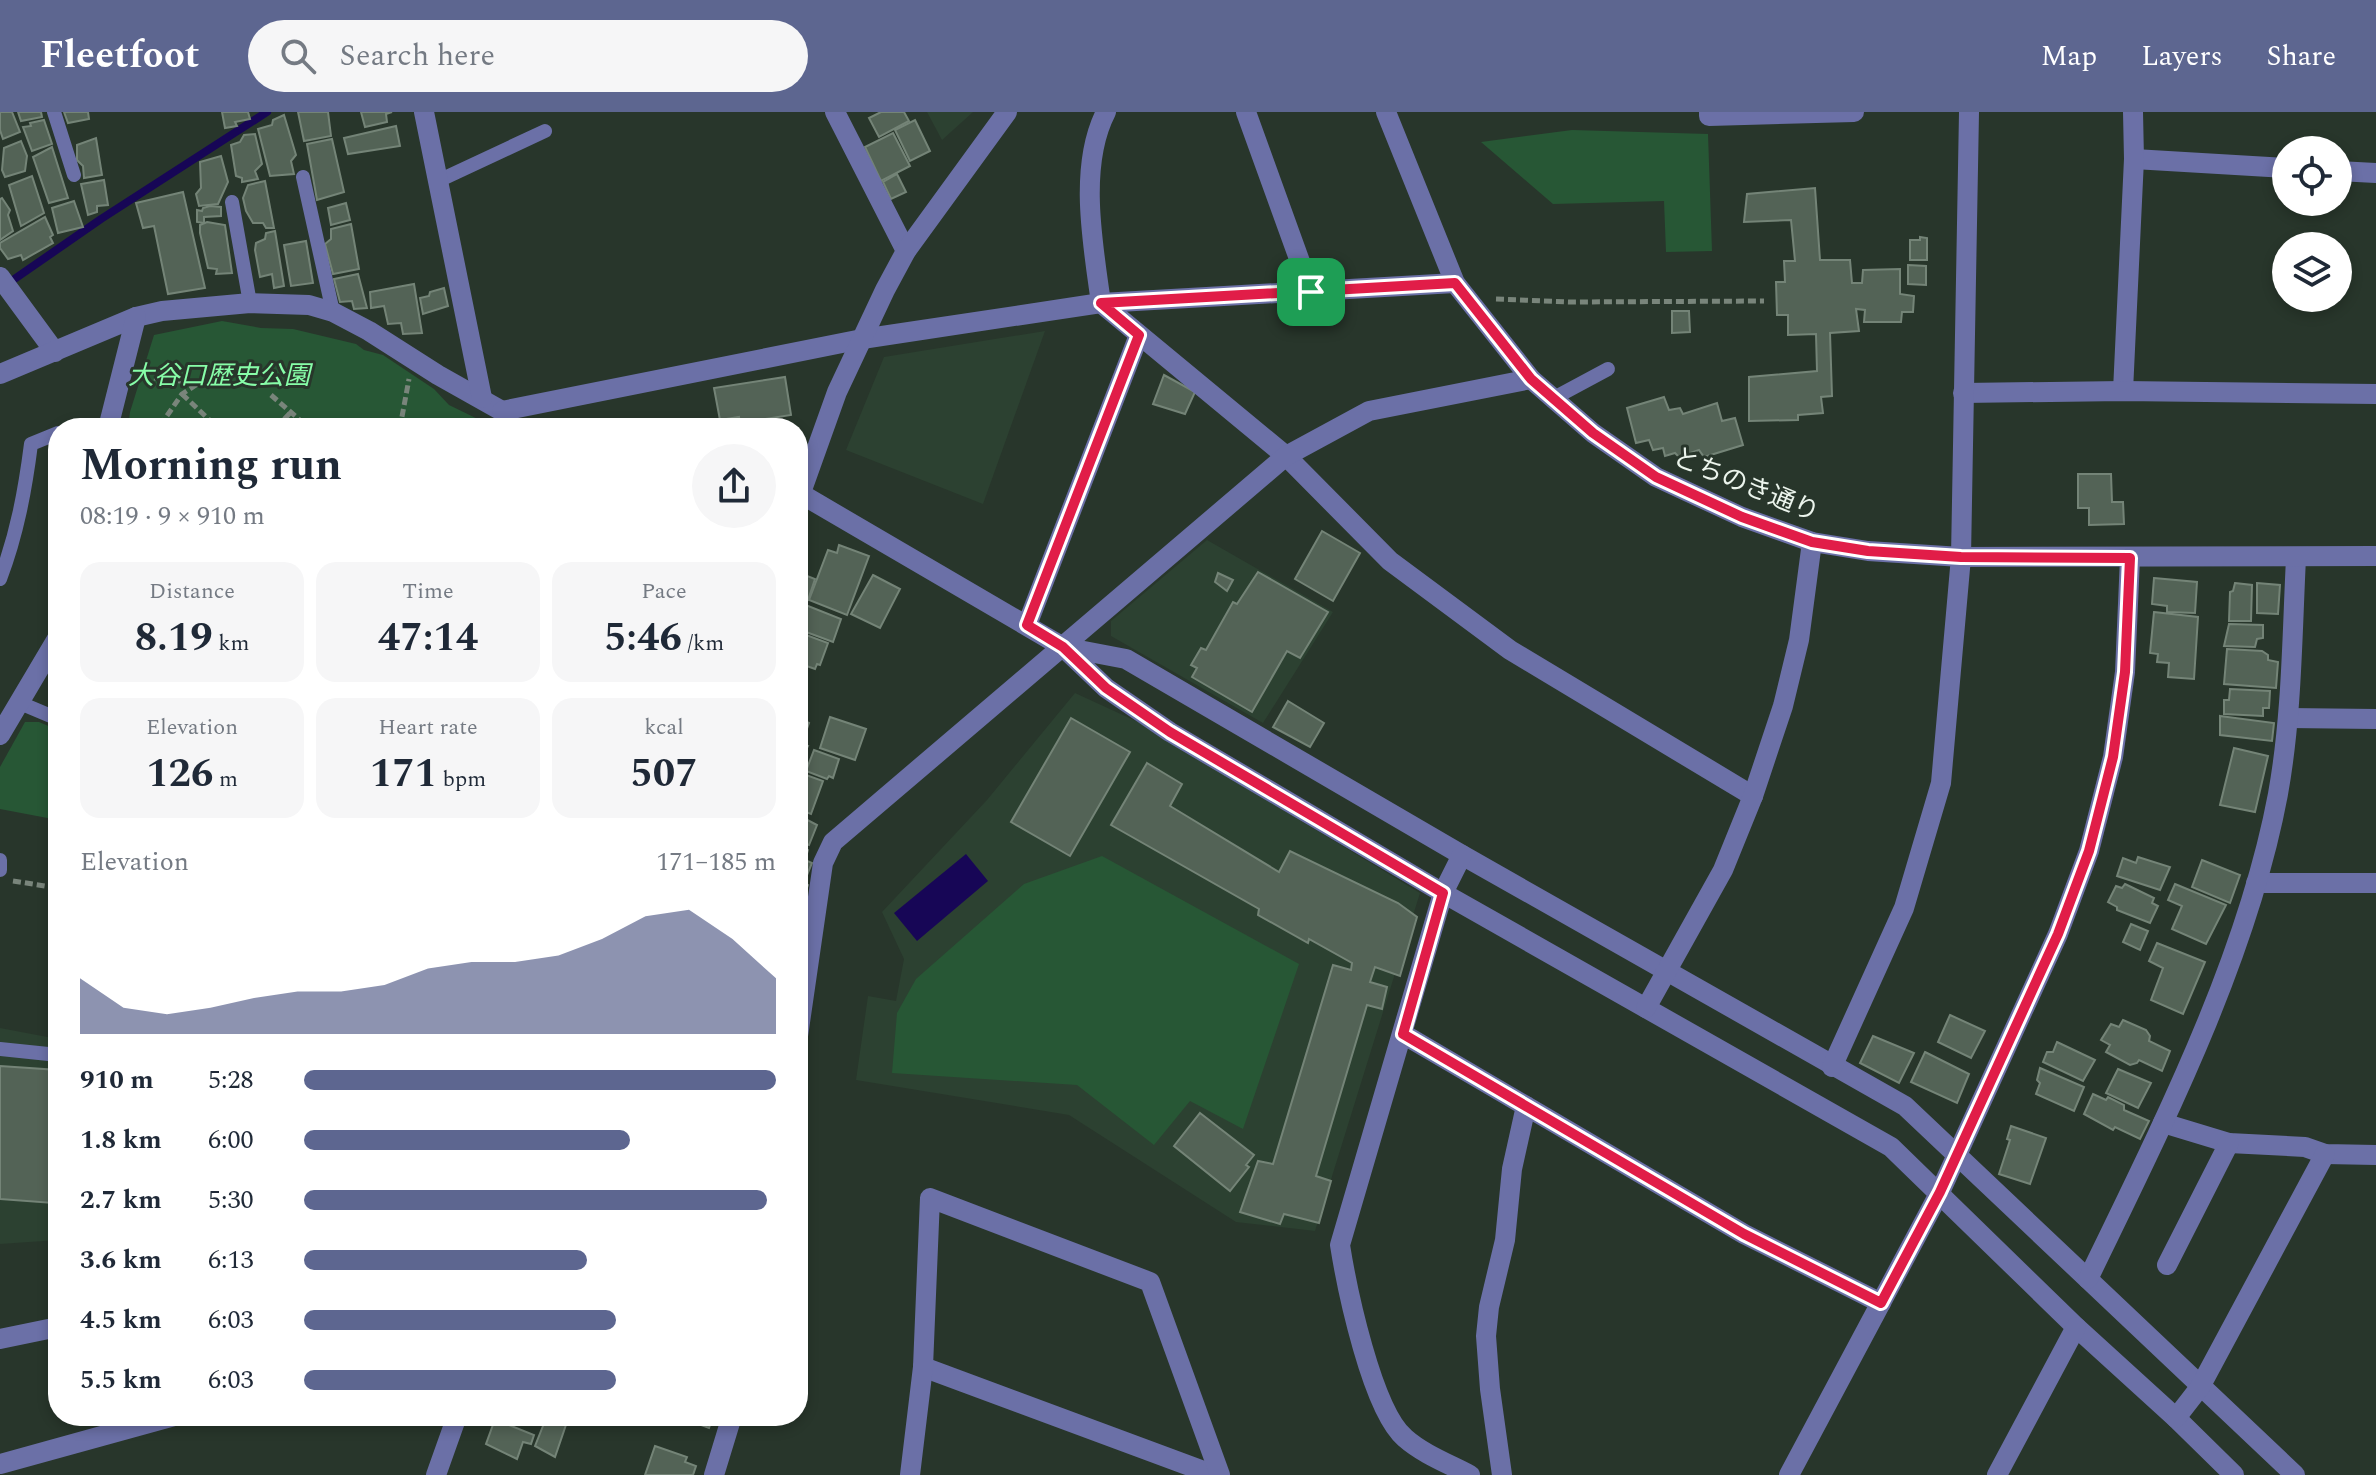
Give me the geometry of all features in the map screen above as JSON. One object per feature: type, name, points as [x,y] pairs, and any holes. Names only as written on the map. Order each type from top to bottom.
[{"type":"street","points":[[424,112],[482,398]]},
{"type":"street","points":[[835,112],[906,251]]},
{"type":"street","points":[[808,472],[837,392],[906,251],[1007,112]]},
{"type":"street","points":[[1106,112],[1093,146],[1092,160],[1091,229],[1101,303],[1286,456],[1390,561],[1510,650],[1753,796]]},
{"type":"street","points":[[1246,112],[1311,292]]},
{"type":"street","name":"とちのき通り","points":[[1386,112],[1455,283],[1531,379],[1593,433],[1656,477],[1742,517],[1812,542],[1868,551],[1961,557],[2376,556]]},
{"type":"street","points":[[1709,112],[1709,116],[1854,112]]},
{"type":"street","points":[[1832,1067],[1904,908],[1941,783],[1961,557],[1969,112]]},
{"type":"street","points":[[2123,391],[2134,159],[2133,112]]},
{"type":"street","points":[[2134,159],[2272,167]]},
{"type":"street","points":[[2352,172],[2376,173]]},
{"type":"street","points":[[0,277],[55,352]]},
{"type":"street","points":[[511,418],[862,339],[1101,303],[1455,283]]},
{"type":"street","points":[[0,374],[136,317],[162,311],[250,303],[309,305],[333,312],[482,398],[506,418]]},
{"type":"street","points":[[111,418],[136,317]]},
{"type":"street","points":[[1027,625],[1139,335]]},
{"type":"street","points":[[808,961],[823,863],[833,842],[1286,456],[1369,411],[1531,379]]},
{"type":"street","points":[[1963,393],[2376,394]]},
{"type":"street","points":[[808,502],[1063,647],[1106,688],[1170,732],[1443,893],[1891,1147],[2234,1475]]},
{"type":"street","points":[[1646,1008],[1723,870],[1753,796],[1783,706],[1799,640],[1812,542]]},
{"type":"street","points":[[1789,1475],[1940,1192],[2058,934],[2089,851],[2113,757],[2125,672],[2130,558]]},
{"type":"street","points":[[2088,1279],[2163,1123],[2218,991],[2256,883],[2278,794],[2288,718],[2296,558]]},
{"type":"street","points":[[1063,647],[1126,659],[1462,855],[1905,1106],[2295,1475]]},
{"type":"street","points":[[0,735],[48,654]]},
{"type":"street","points":[[2288,718],[2376,719]]},
{"type":"street","points":[[1462,855],[1443,893],[1340,1245],[1347,1290],[1383,1410],[1404,1438],[1470,1475]]},
{"type":"street","points":[[2256,883],[2376,883]]},
{"type":"street","points":[[1403,1034],[1744,1234],[1881,1303]]},
{"type":"street","points":[[1502,1475],[1486,1336],[1489,1307],[1505,1240],[1512,1169],[1526,1106]]},
{"type":"street","points":[[2163,1123],[2229,1143],[2305,1147],[2325,1154],[2376,1155]]},
{"type":"street","points":[[2167,1265],[2229,1143]]},
{"type":"street","points":[[2176,1418],[2200,1387],[2325,1154]]},
{"type":"street","points":[[910,1475],[923,1367],[930,1198],[1150,1282],[1217,1475]]},
{"type":"street","points":[[2000,1474],[2076,1327]]},
{"type":"street","points":[[0,1339],[48,1329]]},
{"type":"street","points":[[923,1367],[1217,1475]]},
{"type":"street","points":[[0,1464],[138,1426]]},
{"type":"street","points":[[436,1475],[453,1426]]},
{"type":"street","points":[[714,1475],[729,1426]]},
{"type":"lane","points":[[54,112],[74,175]]},
{"type":"lane","points":[[438,181],[545,131]]},
{"type":"lane","points":[[303,177],[333,312]]},
{"type":"lane","points":[[232,202],[250,303]]},
{"type":"lane","points":[[1554,398],[1608,369]]},
{"type":"lane","points":[[0,579],[23,509],[31,444],[48,437]]},
{"type":"lane","points":[[20,703],[48,715]]},
{"type":"lane","points":[[0,860],[0,870]]},
{"type":"lane","points":[[0,1049],[48,1054]]},
{"type":"path","points":[[1483,298],[1570,302],[1764,301]]},
{"type":"path","points":[[403,418],[410,376]]},
{"type":"path","points":[[154,378],[199,383],[182,394],[165,418]]},
{"type":"path","points":[[182,394],[207,418]]},
{"type":"path","points":[[271,395],[298,418]]},
{"type":"path","points":[[285,418],[291,412]]},
{"type":"path","points":[[0,879],[48,886]]},
{"type":"shaded area","points":[[927,112],[973,112],[942,140]]},
{"type":"shaded area","points":[[1045,331],[983,504],[846,450],[884,357]]},
{"type":"shaded area","points":[[1207,540],[1333,612],[1263,723],[1111,636],[1111,621]]},
{"type":"shaded area","points":[[1075,693],[1138,722],[1420,893],[1315,1231],[1236,1222],[1069,1115],[856,1080],[868,996],[896,1001],[904,959],[882,912],[987,800]]},
{"type":"shaded area","points":[[966,854],[988,881],[917,941],[894,913]]},
{"type":"shaded area","points":[[0,1028],[48,1037],[48,1241],[0,1244]]},
{"type":"green space","points":[[1572,130],[1708,134],[1712,251],[1666,252],[1664,201],[1553,204],[1481,142]]},
{"type":"green space","name":"大谷口歴史公園","points":[[222,321],[261,328],[293,329],[356,344],[364,350],[383,355],[434,389],[449,405],[476,418],[129,418],[154,335]]},
{"type":"green space","points":[[25,722],[48,726],[48,818],[0,809],[0,767]]},
{"type":"green space","points":[[1102,856],[1299,964],[1243,1129],[1190,1101],[1154,1145],[1077,1085],[892,1073],[897,1013],[916,979],[1024,884]]},
{"type":"building","points":[[0,112],[12,112],[20,132],[3,139]]},
{"type":"building","points":[[18,112],[41,112],[42,117],[21,121]]},
{"type":"building","points":[[64,112],[88,112],[89,119],[68,123]]},
{"type":"building","points":[[222,112],[248,112],[250,119],[225,128]]},
{"type":"building","points":[[298,112],[328,112],[331,136],[304,141]]},
{"type":"building","points":[[361,112],[392,112],[386,114],[387,122],[365,127]]},
{"type":"building","points":[[881,112],[904,112],[909,121],[879,137],[869,118]]},
{"type":"building","points":[[284,115],[296,155],[291,161],[294,174],[270,176],[258,129],[272,125],[273,120]]},
{"type":"building","points":[[44,120],[52,144],[32,151],[23,127]]},
{"type":"building","points":[[915,120],[930,151],[910,161],[895,130]]},
{"type":"building","points":[[396,126],[400,146],[348,154],[344,138]]},
{"type":"building","points":[[893,133],[910,166],[881,181],[865,147]]},
{"type":"building","points":[[255,134],[262,164],[255,171],[258,179],[242,182],[242,178],[236,176],[231,145],[240,142],[244,135]]},
{"type":"building","points":[[96,138],[102,175],[84,178],[83,166],[77,160],[77,145]]},
{"type":"building","points":[[332,139],[344,192],[317,200],[307,144]]},
{"type":"building","points":[[21,141],[27,156],[25,171],[5,177],[2,170],[4,148]]},
{"type":"building","points":[[52,147],[68,198],[49,203],[33,157]]},
{"type":"building","points":[[221,156],[228,182],[218,204],[199,206],[196,194],[201,188],[200,162]]},
{"type":"building","points":[[897,174],[906,192],[891,199],[883,182]]},
{"type":"building","points":[[32,176],[44,213],[21,226],[9,185]]},
{"type":"building","points":[[104,180],[108,205],[97,206],[97,212],[88,215],[81,184]]},
{"type":"building","points":[[265,181],[274,228],[253,223],[243,198],[248,185]]},
{"type":"building","points":[[1815,188],[1820,260],[1850,260],[1852,283],[1862,283],[1863,270],[1900,269],[1900,294],[1914,296],[1913,312],[1902,312],[1901,322],[1864,322],[1865,310],[1856,309],[1859,331],[1830,333],[1832,396],[1821,397],[1823,413],[1798,415],[1798,420],[1749,421],[1749,377],[1817,371],[1816,334],[1788,335],[1788,315],[1777,315],[1776,282],[1785,282],[1784,261],[1795,261],[1791,220],[1744,222],[1747,194]]},
{"type":"building","points":[[183,192],[205,288],[168,294],[154,226],[143,228],[136,203]]},
{"type":"building","points":[[0,199],[10,210],[8,215],[13,231],[0,240]]},
{"type":"building","points":[[74,201],[83,227],[58,233],[52,208]]},
{"type":"building","points":[[346,203],[350,220],[331,225],[328,208]]},
{"type":"building","points":[[210,206],[221,207],[221,216],[204,217],[204,223],[197,222],[197,210],[202,211]]},
{"type":"building","points":[[45,217],[53,243],[23,260],[21,255],[8,259],[0,243]]},
{"type":"building","points":[[207,222],[225,225],[232,273],[216,274],[217,269],[208,268],[200,233],[200,225]]},
{"type":"building","points":[[351,224],[359,269],[333,274],[325,244],[331,239],[331,229]]},
{"type":"building","points":[[275,231],[284,286],[274,288],[272,274],[260,277],[255,250],[256,243],[265,239],[266,233]]},
{"type":"building","points":[[1920,237],[1927,238],[1927,260],[1910,260],[1910,240],[1920,240]]},
{"type":"building","points":[[306,241],[313,283],[291,286],[284,245]]},
{"type":"building","points":[[1908,265],[1926,266],[1926,285],[1908,284]]},
{"type":"building","points":[[358,274],[367,308],[354,309],[352,301],[340,302],[334,279]]},
{"type":"building","points":[[414,284],[422,333],[403,334],[401,323],[388,324],[384,306],[371,308],[370,292]]},
{"type":"building","points":[[444,288],[448,306],[423,314],[420,298]]},
{"type":"building","points":[[1672,311],[1689,311],[1690,332],[1672,333]]},
{"type":"building","points":[[1164,375],[1195,392],[1185,414],[1153,404]]},
{"type":"building","points":[[785,377],[791,415],[720,418],[714,388]]},
{"type":"building","points":[[1664,397],[1669,410],[1680,408],[1683,414],[1717,403],[1722,421],[1735,418],[1743,445],[1704,457],[1699,450],[1679,457],[1675,453],[1665,456],[1663,448],[1653,450],[1649,440],[1636,443],[1627,408]]},
{"type":"building","points":[[2078,474],[2111,474],[2112,502],[2123,502],[2124,524],[2089,525],[2089,508],[2078,508]]},
{"type":"building","points":[[1322,531],[1360,553],[1333,601],[1295,579]]},
{"type":"building","points":[[839,545],[869,556],[847,615],[809,600],[828,550],[837,553]]},
{"type":"building","points":[[1258,572],[1328,612],[1300,658],[1287,651],[1252,712],[1192,677],[1197,668],[1191,665],[1201,648],[1206,650],[1233,602],[1237,604]]},
{"type":"building","points":[[1218,573],[1233,580],[1227,591],[1215,582]]},
{"type":"building","points":[[873,575],[900,589],[880,628],[851,614]]},
{"type":"building","points":[[808,576],[815,579],[808,600]]},
{"type":"building","points":[[2154,578],[2197,582],[2195,613],[2167,612],[2167,606],[2152,604]]},
{"type":"building","points":[[2235,583],[2252,585],[2251,621],[2229,621],[2230,592]]},
{"type":"building","points":[[2257,583],[2280,585],[2278,614],[2257,613]]},
{"type":"building","points":[[808,606],[841,619],[833,642],[808,633]]},
{"type":"building","points":[[2154,612],[2198,617],[2194,679],[2168,677],[2169,663],[2157,662],[2158,654],[2150,653]]},
{"type":"building","points":[[2229,624],[2263,625],[2263,638],[2257,639],[2255,647],[2224,646]]},
{"type":"building","points":[[808,636],[828,643],[820,665],[817,664],[815,669],[808,667]]},
{"type":"building","points":[[2227,649],[2262,651],[2268,655],[2268,660],[2278,662],[2276,688],[2224,684]]},
{"type":"building","points":[[2230,689],[2270,691],[2269,708],[2263,708],[2263,716],[2224,714],[2224,700],[2229,700]]},
{"type":"building","points":[[1288,701],[1324,723],[1310,747],[1273,727]]},
{"type":"building","points":[[2220,716],[2274,723],[2272,741],[2220,735]]},
{"type":"building","points":[[830,717],[866,729],[855,760],[820,748]]},
{"type":"building","points":[[1071,718],[1130,752],[1070,856],[1011,822]]},
{"type":"building","points":[[2234,748],[2268,756],[2255,812],[2220,805]]},
{"type":"building","points":[[814,750],[839,759],[833,778],[829,776],[827,779],[808,772]]},
{"type":"building","points":[[1147,763],[1182,784],[1170,806],[1279,872],[1290,851],[1398,903],[1417,917],[1400,976],[1375,967],[1370,982],[1387,987],[1382,1009],[1367,1005],[1316,1176],[1331,1181],[1319,1223],[1284,1214],[1280,1224],[1240,1212],[1258,1161],[1273,1164],[1333,965],[1351,970],[1352,963],[1258,915],[1259,909],[1111,825]]},
{"type":"building","points":[[808,776],[823,781],[811,814],[808,813]]},
{"type":"building","points":[[808,820],[817,825],[808,845]]},
{"type":"building","points":[[2138,857],[2170,867],[2160,890],[2117,876],[2123,858],[2136,863]]},
{"type":"building","points":[[2202,860],[2240,875],[2230,903],[2192,887]]},
{"type":"building","points":[[2125,884],[2154,898],[2152,903],[2158,906],[2150,923],[2117,910],[2108,902],[2116,886],[2122,888]]},
{"type":"building","points":[[2175,884],[2226,905],[2206,944],[2172,929],[2182,906],[2168,900]]},
{"type":"building","points":[[2131,924],[2148,931],[2140,950],[2123,942]]},
{"type":"building","points":[[2157,943],[2205,962],[2183,1014],[2151,1000],[2163,968],[2149,961]]},
{"type":"building","points":[[1950,1015],[1985,1031],[1971,1058],[1938,1042]]},
{"type":"building","points":[[2123,1020],[2146,1030],[2149,1041],[2170,1051],[2162,1071],[2139,1060],[2130,1065],[2106,1052],[2110,1045],[2101,1040],[2111,1024],[2119,1027]]},
{"type":"building","points":[[1873,1036],[1914,1053],[1899,1083],[1860,1063]]},
{"type":"building","points":[[2057,1042],[2095,1060],[2083,1081],[2043,1062],[2047,1052],[2053,1052]]},
{"type":"building","points":[[1925,1052],[1969,1074],[1957,1103],[1911,1082]]},
{"type":"building","points":[[0,1066],[48,1069],[48,1203],[0,1199]]},
{"type":"building","points":[[2040,1068],[2084,1087],[2074,1111],[2036,1094]]},
{"type":"building","points":[[2118,1069],[2151,1083],[2138,1108],[2106,1093]]},
{"type":"building","points":[[2093,1094],[2106,1100],[2108,1097],[2124,1105],[2124,1110],[2149,1121],[2140,1139],[2115,1127],[2113,1130],[2084,1114]]},
{"type":"building","points":[[1200,1113],[1254,1155],[1246,1165],[1249,1167],[1230,1191],[1174,1146]]},
{"type":"building","points":[[2011,1126],[2046,1138],[2030,1184],[1999,1174],[2010,1140],[2007,1139]]},
{"type":"building","points":[[493,1426],[512,1426],[534,1435],[531,1444],[523,1442],[517,1459],[486,1444]]},
{"type":"building","points":[[543,1426],[566,1426],[555,1457],[535,1446]]},
{"type":"building","points":[[655,1446],[687,1457],[685,1462],[696,1466],[693,1475],[645,1475]]},
{"type":"waterway","points":[[13,280],[267,112]]},
{"type":"route","points":[[1455,283],[1531,379],[1593,433],[1656,477],[1742,517],[1812,542],[1868,551],[1961,557],[2130,558],[2125,672],[2113,757],[2089,851],[2058,934],[1940,1192],[1881,1303],[1744,1234],[1403,1034],[1443,893],[1170,732],[1106,688],[1063,647],[1027,625],[1139,335],[1101,303],[1311,292],[1455,283]]}]
